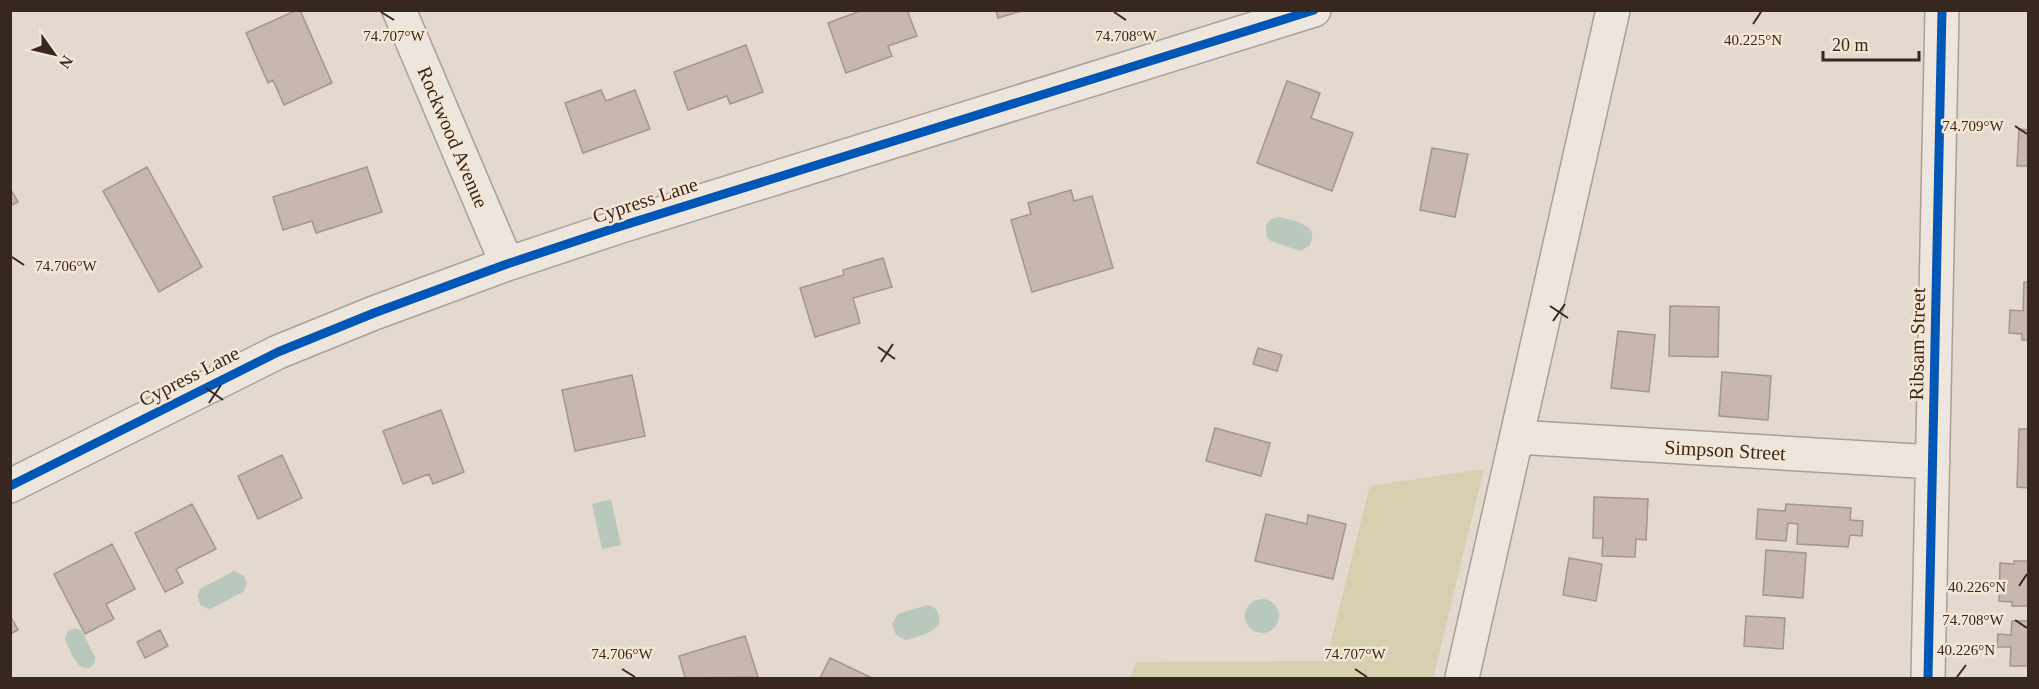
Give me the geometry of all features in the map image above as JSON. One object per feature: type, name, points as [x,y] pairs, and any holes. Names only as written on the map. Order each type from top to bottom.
[{"type":"street","name":"Rockwood Avenue","points":[[399,10],[507,264]]},
{"type":"street","name":"Cypress Lane","points":[[10,486],[278,352],[374,313],[507,264],[630,223],[1314,10]]},
{"type":"street","points":[[1462,678],[1612,10]]},
{"type":"street","name":"Ribsam Street","points":[[1928,678],[1942,10]]},
{"type":"street","name":"Simpson Street","points":[[1517,437],[1933,462]]},
{"type":"shaded area","points":[[1279,217],[1299,222],[1309,229],[1312,239],[1309,246],[1300,251],[1271,241],[1267,237],[1266,225],[1271,219]]},
{"type":"shaded area","points":[[1484,469],[1433,678],[1130,678],[1136,662],[1326,661],[1370,486]]},
{"type":"shaded area","points":[[611,499],[621,545],[602,549],[592,504]]},
{"type":"shaded area","points":[[234,571],[244,576],[247,583],[243,592],[210,609],[201,606],[197,597],[200,589]]},
{"type":"shaded area","points":[[1262,599],[1274,604],[1279,616],[1274,628],[1262,633],[1250,628],[1245,616],[1250,604]]},
{"type":"shaded area","points":[[927,605],[934,607],[938,613],[940,619],[935,628],[906,640],[896,635],[892,624],[898,614]]},
{"type":"shaded area","points":[[76,628],[81,630],[95,657],[94,664],[88,668],[80,666],[65,639],[68,631]]},
{"type":"building","points":[[300,10],[332,83],[284,105],[273,80],[268,83],[246,33]]},
{"type":"building","points":[[863,10],[907,10],[917,36],[888,46],[892,56],[846,73],[828,23]]},
{"type":"building","points":[[996,10],[1025,10],[998,18]]},
{"type":"building","points":[[746,45],[763,92],[730,104],[727,96],[688,110],[674,72]]},
{"type":"building","points":[[1287,81],[1320,93],[1311,118],[1353,133],[1332,191],[1257,163]]},
{"type":"building","points":[[601,90],[606,101],[635,90],[650,129],[583,153],[565,103]]},
{"type":"building","points":[[2019,129],[2028,130],[2028,166],[2017,166]]},
{"type":"building","points":[[1432,148],[1468,154],[1455,217],[1420,210]]},
{"type":"building","points":[[147,167],[202,267],[159,292],[103,191]]},
{"type":"building","points":[[367,167],[382,212],[316,233],[312,221],[283,230],[273,197]]},
{"type":"building","points":[[10,188],[18,202],[10,206]]},
{"type":"building","points":[[1071,190],[1074,201],[1092,196],[1113,268],[1032,292],[1011,220],[1031,214],[1028,203]]},
{"type":"building","points":[[883,258],[892,287],[853,298],[860,323],[815,337],[800,288],[844,275],[843,270]]},
{"type":"building","points":[[2024,282],[2028,282],[2028,340],[2022,340],[2022,334],[2009,333],[2010,310],[2023,311]]},
{"type":"building","points":[[1670,306],[1719,307],[1718,357],[1669,356]]},
{"type":"building","points":[[1618,331],[1655,335],[1649,392],[1611,388]]},
{"type":"building","points":[[1258,348],[1282,355],[1277,371],[1253,364]]},
{"type":"building","points":[[1722,372],[1771,376],[1768,420],[1719,416]]},
{"type":"building","points":[[632,375],[645,436],[575,451],[562,390]]},
{"type":"building","points":[[441,410],[464,472],[433,484],[429,474],[403,484],[383,431]]},
{"type":"building","points":[[1215,428],[1270,443],[1261,476],[1206,461]]},
{"type":"building","points":[[2019,429],[2028,429],[2028,488],[2017,487]]},
{"type":"building","points":[[282,455],[302,498],[258,519],[238,476]]},
{"type":"building","points":[[1594,497],[1648,499],[1646,540],[1636,539],[1635,557],[1602,556],[1603,538],[1593,538]]},
{"type":"building","points":[[192,504],[216,549],[176,569],[183,583],[165,592],[135,533]]},
{"type":"building","points":[[1786,504],[1851,508],[1850,520],[1863,521],[1862,536],[1850,535],[1848,547],[1797,544],[1798,524],[1788,523],[1786,541],[1756,539],[1758,509],[1785,511]]},
{"type":"building","points":[[1266,514],[1307,524],[1308,515],[1346,524],[1333,579],[1255,561]]},
{"type":"building","points":[[112,544],[135,589],[106,604],[114,619],[85,634],[54,574]]},
{"type":"building","points":[[1766,550],[1806,553],[1803,598],[1763,595]]},
{"type":"building","points":[[1569,558],[1602,564],[1596,601],[1563,595]]},
{"type":"building","points":[[2014,561],[2028,561],[2028,606],[2012,606],[2012,602],[1999,601],[2000,563],[2014,564]]},
{"type":"building","points":[[10,615],[18,630],[10,634]]},
{"type":"building","points":[[1746,616],[1785,618],[1783,649],[1744,646]]},
{"type":"building","points":[[2012,621],[2028,621],[2028,666],[2010,666],[2011,647],[1997,647],[1998,634],[2011,635]]},
{"type":"building","points":[[160,630],[168,646],[145,658],[137,642]]},
{"type":"building","points":[[745,636],[758,677],[685,678],[679,656]]},
{"type":"building","points":[[830,658],[872,678],[820,678]]},
{"type":"cycle path","points":[[10,486],[278,352],[374,313],[507,264],[618,227],[1314,10]]},
{"type":"cycle path","points":[[1928,678],[1942,10]]}]
